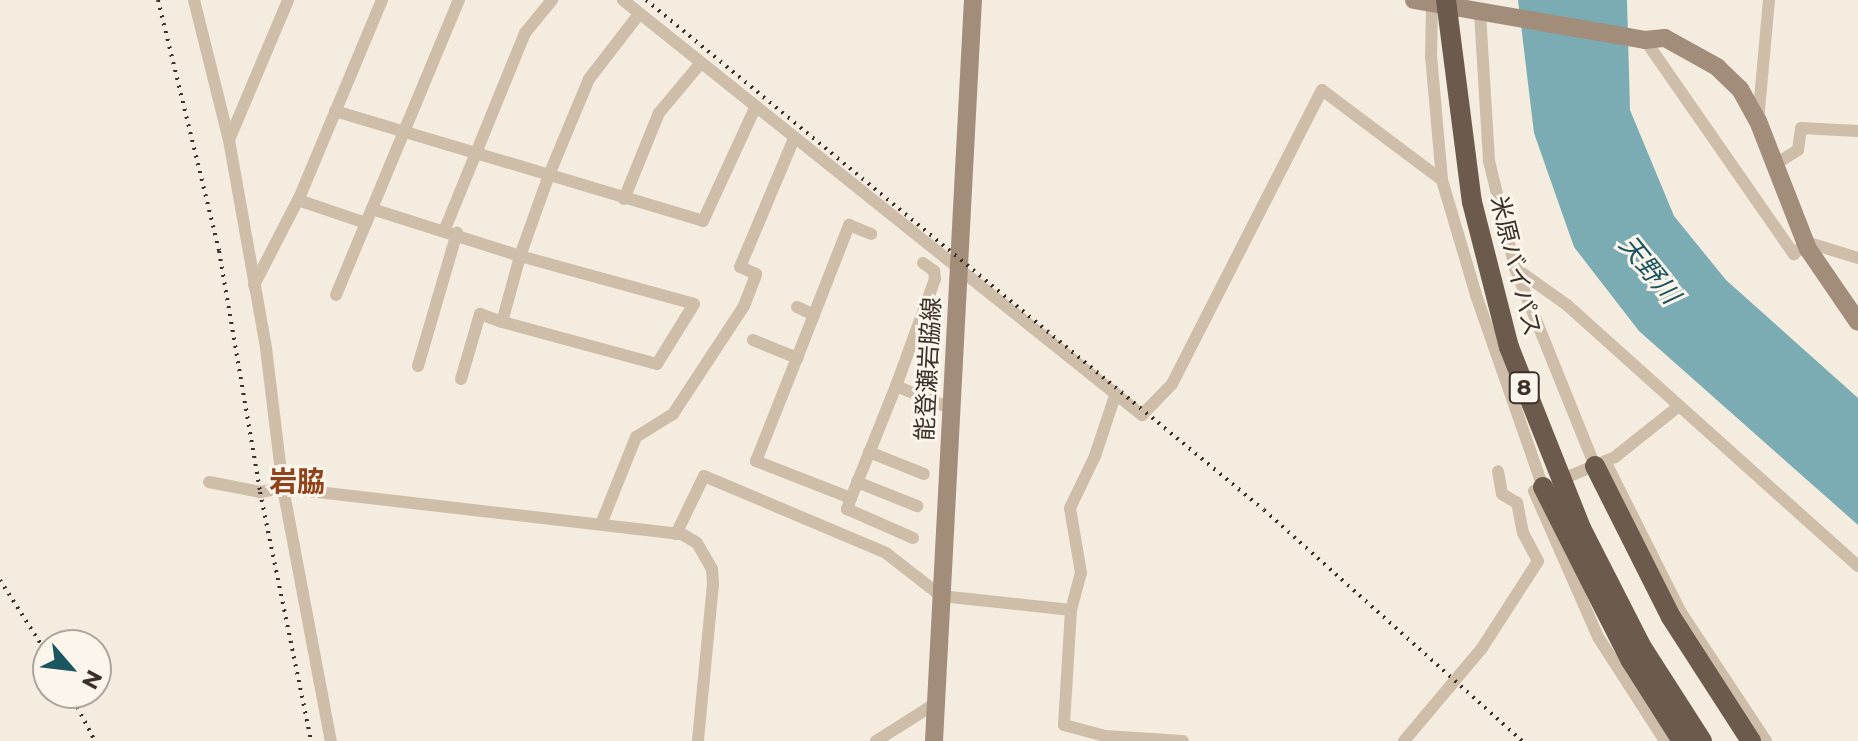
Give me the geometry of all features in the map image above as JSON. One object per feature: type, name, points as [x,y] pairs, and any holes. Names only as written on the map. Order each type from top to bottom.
[{"type":"highway","name":"米原バイパス","points":[[1431,2],[1472,202],[1509,347],[1581,528],[1641,646],[1702,741]]},
{"type":"highway","points":[[1600,464],[1634,544],[1671,617],[1751,741]]},
{"type":"highway","points":[[1539,489],[1682,741]]},
{"type":"main road","name":"能登瀬岩脇線","points":[[934,741],[973,0]]},
{"type":"main road","points":[[1431,2],[1638,39],[1665,38],[1717,67],[1740,89],[1758,121],[1824,279],[1858,322]]},
{"type":"street","points":[[229,140],[288,0]]},
{"type":"street","points":[[254,285],[298,200],[382,0]]},
{"type":"street","points":[[336,295],[459,0]]},
{"type":"street","points":[[418,366],[451,231],[477,154],[525,33],[552,0]]},
{"type":"street","points":[[623,0],[754,110],[1142,415],[1172,384],[1322,90],[1442,180]]},
{"type":"street","points":[[1758,121],[1769,0]]},
{"type":"street","points":[[1431,2],[1431,56],[1442,180],[1476,295],[1539,489],[1598,637],[1665,741]]},
{"type":"street","points":[[198,4],[229,140],[254,285],[283,488],[331,741]]},
{"type":"street","points":[[1480,13],[1489,161],[1515,268],[1600,464],[1680,611],[1766,741]]},
{"type":"street","points":[[502,322],[520,256],[549,175],[589,79],[639,14]]},
{"type":"street","points":[[1638,39],[1794,254],[1806,242],[1858,258]]},
{"type":"street","points":[[624,199],[659,113],[700,64]]},
{"type":"street","points":[[335,111],[703,221],[754,110]]},
{"type":"street","points":[[1774,165],[1798,150],[1801,128],[1858,131]]},
{"type":"street","points":[[601,524],[636,437],[673,414],[744,306],[756,274],[740,267],[793,141]]},
{"type":"street","points":[[298,200],[366,223]]},
{"type":"street","points":[[372,209],[451,231],[520,256],[694,304],[657,364],[480,314],[461,379]]},
{"type":"street","points":[[851,498],[756,461],[849,225],[871,234]]},
{"type":"street","points":[[913,538],[847,509],[935,279],[934,271],[923,263]]},
{"type":"street","points":[[1515,268],[1567,305],[1856,561]]},
{"type":"street","points":[[797,307],[814,315]]},
{"type":"street","points":[[753,340],[797,358]]},
{"type":"street","points":[[896,386],[950,408]]},
{"type":"street","points":[[1116,393],[1095,456],[1070,508],[1081,573],[1071,610],[1064,725],[1105,738],[1183,741]]},
{"type":"street","points":[[1517,503],[1539,489],[1600,464],[1679,406]]},
{"type":"street","points":[[869,452],[924,474]]},
{"type":"street","points":[[1404,741],[1482,648],[1538,561],[1523,533],[1517,503],[1502,494],[1498,471]]},
{"type":"street","points":[[676,534],[704,476],[886,553],[941,596],[1071,610]]},
{"type":"street","points":[[209,482],[260,492],[283,488],[601,524],[676,534],[697,543],[712,569],[698,741]]},
{"type":"street","points":[[857,482],[917,506]]},
{"type":"street","points":[[876,741],[936,703]]},
{"type":"water","name":"天野川","points":[[1518,0],[1627,0],[1630,110],[1674,216],[1726,280],[1858,398],[1858,525],[1639,331],[1574,247],[1534,133]]},
{"type":"railway","points":[[158,0],[219,251],[260,492],[311,741]]},
{"type":"railway","points":[[646,0],[1264,510],[1522,741]]},
{"type":"railway","points":[[0,580],[32,630]]},
{"type":"railway","points":[[78,709],[95,741]]},
{"type":"district","name":"岩脇","points":[[297,481]]}]
